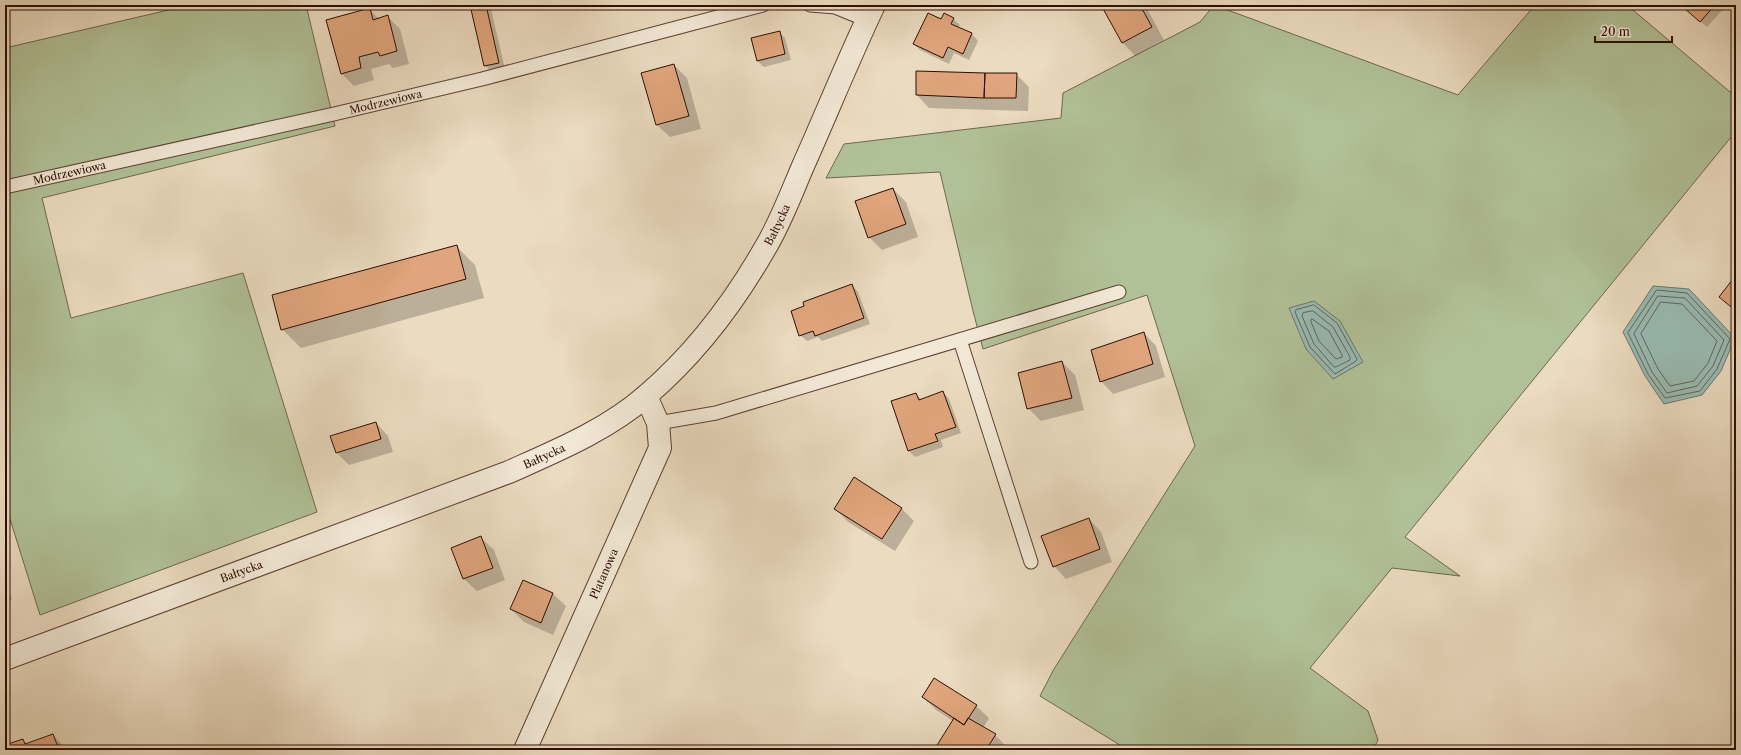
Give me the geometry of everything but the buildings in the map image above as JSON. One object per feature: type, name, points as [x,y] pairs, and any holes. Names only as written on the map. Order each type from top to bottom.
[{"type":"street","name":"Bałtycka","points":[[5,659],[509,472],[559,449],[611,421],[646,396],[679,364],[710,330],[738,293],[765,249],[785,208],[871,13]]},
{"type":"street","name":"Platanowa","points":[[525,750],[660,448],[658,423],[646,396]]},
{"type":"lane","name":"Modrzewiowa","points":[[5,187],[334,114],[474,81],[763,5]]},
{"type":"lane","points":[[810,5],[835,7],[871,13]]},
{"type":"lane","points":[[658,423],[716,413],[1119,292]]},
{"type":"lane","points":[[960,340],[1031,562]]},
{"type":"green space","points":[[190,5],[306,5],[335,126],[42,198],[71,318],[243,273],[317,512],[40,615],[5,503],[5,48]]},
{"type":"green space","points":[[1214,5],[1458,95],[1535,5],[1627,5],[1736,97],[1736,131],[1405,537],[1460,576],[1392,568],[1310,668],[1368,711],[1378,740],[1373,750],[1128,750],[1040,696],[1054,669],[1195,446],[1147,295],[983,349],[940,172],[826,178],[844,144],[1061,118],[1063,93],[1200,22]]},
{"type":"water","points":[[1653,286],[1689,289],[1735,338],[1721,371],[1702,395],[1664,404],[1645,376],[1623,332]]},
{"type":"water","points":[[1314,301],[1340,321],[1363,362],[1333,379],[1306,349],[1289,308]]}]
